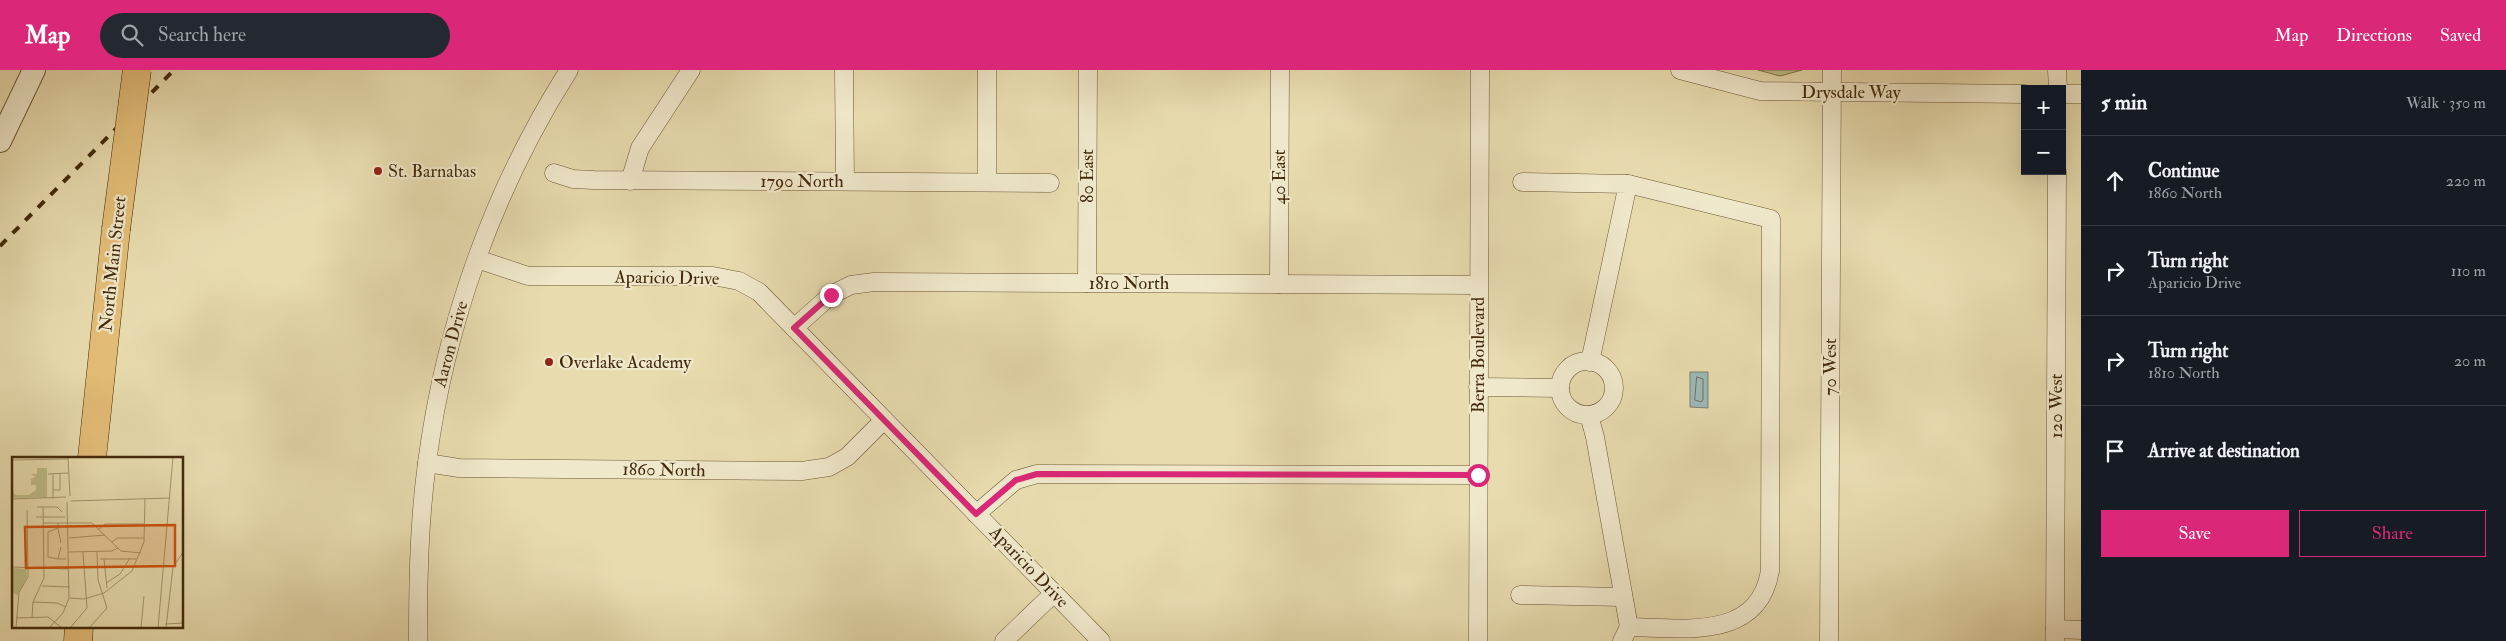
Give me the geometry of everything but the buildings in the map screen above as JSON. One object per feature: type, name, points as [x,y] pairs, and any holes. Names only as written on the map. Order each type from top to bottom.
[{"type":"highway","name":"North Main Street","points":[[92,457],[116,229],[138,70]]},
{"type":"highway","points":[[78,641],[79,628]]},
{"type":"street","points":[[0,141],[34,70]]},
{"type":"street","name":"Aaron Drive","points":[[418,641],[419,558],[426,463],[446,359],[458,314],[504,189],[536,125],[569,70]]},
{"type":"street","points":[[630,181],[640,148],[691,70]]},
{"type":"street","points":[[844,70],[845,181]]},
{"type":"street","points":[[986,182],[988,70]]},
{"type":"street","name":"80 East","points":[[1087,283],[1088,70]]},
{"type":"street","name":"40 East","points":[[1279,284],[1280,70]]},
{"type":"street","name":"Berra Boulevard","points":[[1478,641],[1480,70]]},
{"type":"street","name":"Drysdale Way","points":[[1680,70],[1760,91],[2021,94]]},
{"type":"street","name":"70 West","points":[[1830,641],[1832,70]]},
{"type":"street","points":[[2058,70],[2058,85]]},
{"type":"street","points":[[2066,94],[2081,94]]},
{"type":"street","name":"1790 North","points":[[554,173],[573,179],[630,181],[1050,183]]},
{"type":"street","name":"120 West","points":[[2055,635],[2057,175]]},
{"type":"street","points":[[1522,182],[1628,184],[1771,219],[1768,582],[1761,597],[1751,611],[1731,624],[1708,628],[1626,634],[1623,597],[1595,437],[1589,415]]},
{"type":"street","points":[[1590,362],[1628,184]]},
{"type":"street","name":"Aparicio Drive","points":[[477,259],[528,276],[713,276],[740,281],[759,292],[1101,641]]},
{"type":"street","name":"1810 North","points":[[794,328],[831,295],[851,285],[874,282],[1478,285]]},
{"type":"street","points":[[1579,362],[1590,362],[1605,369],[1613,383],[1613,394],[1608,405],[1600,412],[1589,415],[1578,414],[1568,408],[1562,399],[1560,388],[1562,377],[1569,368],[1579,362]]},
{"type":"street","points":[[1478,387],[1560,388]]},
{"type":"street","name":"1860 North","points":[[426,463],[459,468],[802,471],[829,467],[847,457],[884,420]]},
{"type":"street","points":[[976,514],[1016,480],[1037,474],[1478,475]]},
{"type":"street","points":[[1004,641],[1054,593]]},
{"type":"street","points":[[1520,595],[1623,597]]},
{"type":"street","points":[[2055,635],[2081,630]]},
{"type":"green space","points":[[1758,70],[1802,70],[1780,76]]},
{"type":"water","points":[[1690,372],[1708,372],[1708,408],[1690,407]]},
{"type":"railway","points":[[0,246],[174,70]]},
{"type":"place","name":"St. Barnabas","points":[[378,171]]},
{"type":"place","name":"Overlake Academy","points":[[549,362]]},
{"type":"route","points":[[831,295],[794,328],[976,514],[1016,480],[1037,474],[1478,475]]}]
